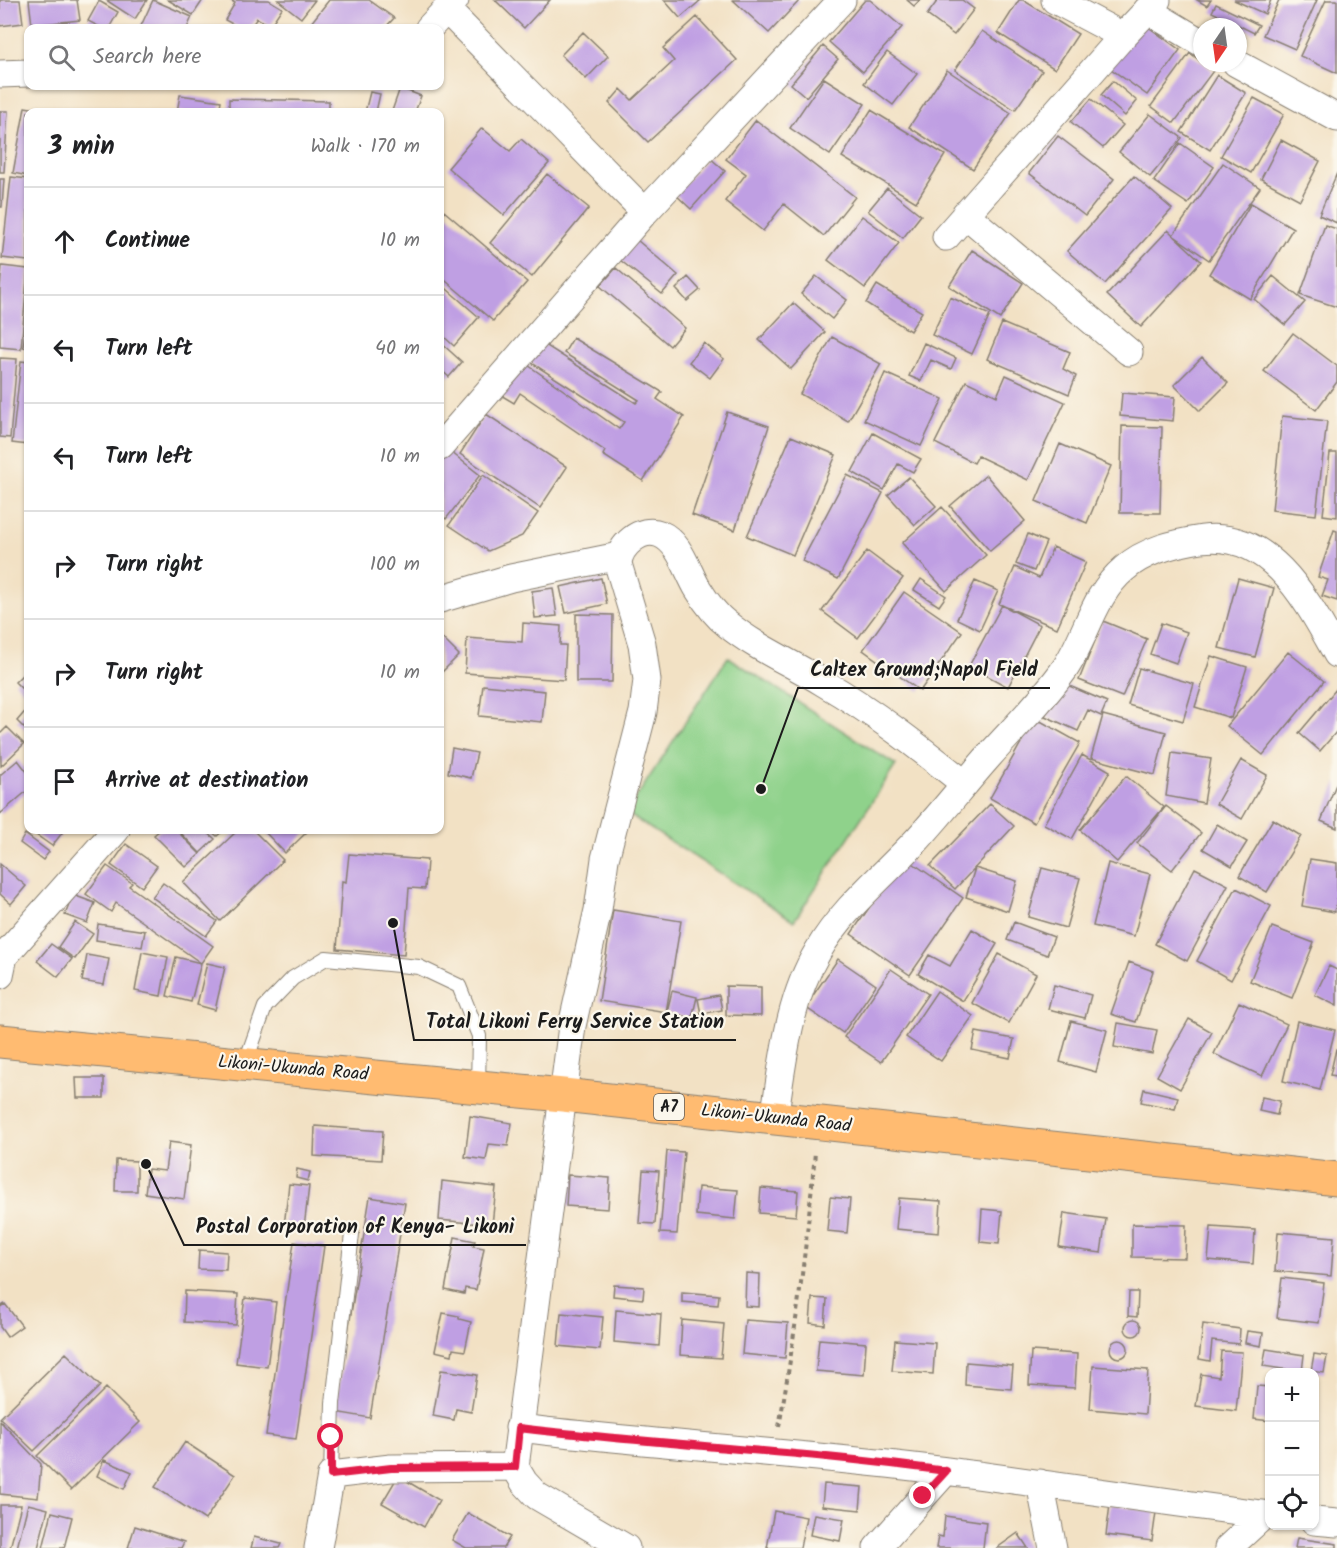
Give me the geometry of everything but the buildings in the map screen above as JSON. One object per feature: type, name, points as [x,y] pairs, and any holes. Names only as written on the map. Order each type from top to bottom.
[{"type":"highway","name":"Likoni-Ukunda Road","points":[[0,1041],[563,1095],[1337,1179]]},
{"type":"street","points":[[444,442],[645,212],[842,0]]},
{"type":"street","points":[[1055,0],[1123,36]]},
{"type":"street","points":[[946,237],[1152,5],[1193,36]]},
{"type":"street","points":[[444,13],[645,212]]},
{"type":"street","points":[[1247,69],[1337,118]]},
{"type":"street","points":[[0,74],[24,73]]},
{"type":"street","points":[[965,214],[1129,352]]},
{"type":"street","points":[[626,1548],[537,1496],[524,1482],[515,1467],[572,1026],[598,910],[605,859],[643,712],[647,680],[642,644],[618,564],[622,547],[633,538],[644,534],[657,533],[665,537],[675,545],[698,589],[725,623],[753,644],[844,696],[910,740],[965,784]]},
{"type":"street","points":[[774,1119],[788,1032],[798,995],[818,951],[851,906],[916,841],[1064,669],[1098,603],[1110,583],[1123,569],[1140,557],[1158,549],[1204,539],[1224,539],[1266,555],[1282,569],[1314,614],[1337,654]]},
{"type":"street","points":[[444,598],[511,578],[619,556]]},
{"type":"street","points":[[1,961],[112,834]]},
{"type":"street","points":[[519,1428],[597,1437],[775,1451],[1040,1483],[1265,1515]]},
{"type":"street","points":[[318,1548],[331,1475],[391,1468],[515,1467]]},
{"type":"street","points":[[877,1548],[946,1471]]},
{"type":"street","points":[[1040,1483],[1053,1548]]},
{"type":"street","points":[[1228,1548],[1265,1517]]},
{"type":"street","points":[[1319,1522],[1337,1524]]},
{"type":"lane","points":[[245,1065],[265,1007],[293,978],[326,958],[419,967],[459,986],[479,1036],[478,1087]]},
{"type":"lane","points":[[331,1475],[332,1411],[352,1233]]},
{"type":"path","points":[[775,1451],[794,1341],[808,1239],[817,1123]]},
{"type":"green space","points":[[728,657],[896,765],[794,921],[626,813]]},
{"type":"place","name":"Caltex Ground;Napol Field","points":[[761,789]]},
{"type":"place","name":"Total Likoni Ferry Service Station","points":[[393,923]]},
{"type":"place","name":"Postal Corporation of Kenya- Likoni","points":[[146,1164]]},
{"type":"route","points":[[331,1437],[331,1475],[391,1468],[515,1467],[519,1428],[597,1437],[775,1451],[946,1471],[923,1496]]}]
